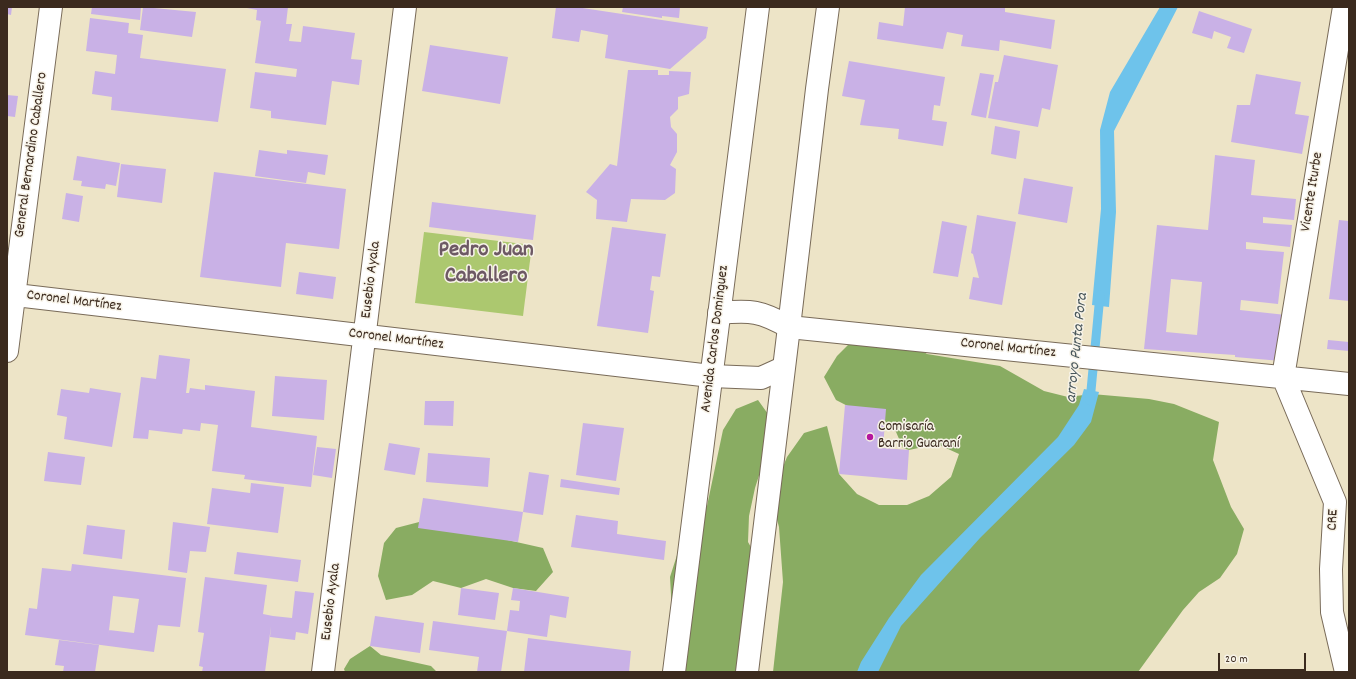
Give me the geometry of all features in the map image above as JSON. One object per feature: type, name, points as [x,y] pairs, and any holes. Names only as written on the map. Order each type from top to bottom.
[{"type":"street","name":"General Bernardino Caballero","points":[[7,351],[10,295],[51,7]]},
{"type":"street","name":"Eusebio Ayala","points":[[323,672],[405,7]]},
{"type":"street","name":"Avenida Carlos Dominguez","points":[[674,672],[758,7]]},
{"type":"street","points":[[746,672],[828,7]]},
{"type":"street","name":"Vicente Iturbe","points":[[1283,377],[1344,7]]},
{"type":"street","name":"Coronel Martínez","points":[[10,295],[711,376],[761,378],[783,368]]},
{"type":"street","name":"Coronel Martínez","points":[[719,313],[744,311],[769,315],[789,327],[1349,384]]},
{"type":"street","name":"CRE","points":[[1283,377],[1335,502],[1331,569],[1332,612],[1346,672]]},
{"type":"green space","points":[[424,232],[532,245],[523,316],[415,303]]},
{"type":"green space","points":[[855,338],[904,340],[927,354],[1000,366],[1044,391],[1068,397],[1092,394],[1149,399],[1174,404],[1219,422],[1213,460],[1231,507],[1244,529],[1237,554],[1220,578],[1199,592],[1183,610],[1138,672],[773,672],[783,582],[779,527],[772,501],[778,479],[787,457],[804,433],[827,426],[839,474],[857,494],[879,505],[907,505],[929,496],[951,477],[959,454],[937,444],[909,450],[903,448],[893,425],[869,417],[836,400],[824,377],[837,356]]},
{"type":"green space","points":[[758,400],[768,414],[771,438],[755,488],[749,516],[748,542],[760,563],[744,672],[662,672],[673,631],[670,577],[678,552],[707,506],[723,430],[736,409]]},
{"type":"green space","points":[[423,521],[543,548],[553,572],[536,591],[513,588],[486,579],[461,588],[433,581],[412,595],[386,600],[378,576],[384,543],[396,528]]},
{"type":"green space","points":[[370,646],[381,655],[431,666],[437,672],[345,672],[344,669],[350,659]]},
{"type":"water","points":[[1160,7],[1178,7],[1114,131],[1116,212],[1109,307],[1092,305],[1101,209],[1100,130],[1110,92]]},
{"type":"water","points":[[1084,389],[1099,392],[1091,422],[1074,445],[980,538],[901,626],[878,672],[857,672],[861,662],[889,618],[921,575],[1058,437],[1079,405]]},
{"type":"building","points":[[7,7],[12,7],[11,15],[7,14]]},
{"type":"building","points":[[92,7],[141,7],[140,20],[91,14]]},
{"type":"building","points":[[143,7],[196,12],[192,37],[140,30]]},
{"type":"building","points":[[242,7],[288,7],[286,24],[292,24],[289,41],[301,42],[303,26],[355,33],[351,59],[362,60],[359,85],[332,81],[326,125],[271,118],[271,111],[250,108],[255,72],[296,77],[297,69],[255,63],[261,21],[256,20],[257,10]]},
{"type":"building","points":[[556,7],[576,7],[708,27],[706,38],[670,69],[605,58],[608,35],[581,30],[579,42],[552,38]]},
{"type":"building","points":[[623,7],[680,7],[679,18],[662,16],[662,18],[622,12]]},
{"type":"building","points":[[905,7],[1005,7],[1005,12],[1055,20],[1051,49],[1000,40],[999,51],[961,46],[963,35],[947,32],[943,49],[877,39],[879,22],[903,26]]},
{"type":"building","points":[[1199,11],[1252,29],[1244,53],[1227,48],[1231,37],[1214,31],[1212,39],[1192,33]]},
{"type":"building","points":[[90,18],[129,23],[128,33],[143,35],[140,58],[226,69],[218,122],[111,110],[112,97],[92,94],[95,71],[115,74],[117,55],[86,51]]},
{"type":"building","points":[[430,45],[508,57],[500,104],[422,91]]},
{"type":"building","points":[[1004,55],[1058,65],[1050,110],[1042,108],[1038,127],[988,118],[995,82],[998,82]]},
{"type":"building","points":[[849,61],[945,77],[940,106],[934,105],[932,120],[947,122],[943,146],[898,139],[899,129],[860,125],[865,100],[842,96]]},
{"type":"building","points":[[628,70],[658,70],[658,75],[669,75],[669,71],[691,72],[689,94],[678,97],[678,109],[670,117],[671,127],[677,134],[677,152],[670,165],[676,169],[675,193],[665,200],[631,199],[627,222],[596,219],[597,200],[586,192],[610,164],[617,166]]},
{"type":"building","points":[[980,73],[994,75],[986,118],[971,115]]},
{"type":"building","points":[[1256,74],[1301,82],[1295,114],[1309,116],[1302,154],[1231,142],[1237,105],[1250,105]]},
{"type":"building","points":[[7,95],[18,96],[15,117],[7,116]]},
{"type":"building","points":[[995,126],[1020,131],[1016,159],[991,154]]},
{"type":"building","points":[[259,150],[287,154],[287,150],[328,155],[325,175],[308,172],[306,183],[255,176]]},
{"type":"building","points":[[1215,155],[1255,160],[1251,195],[1296,199],[1294,220],[1263,217],[1263,223],[1292,225],[1290,247],[1246,242],[1246,249],[1284,252],[1278,304],[1241,300],[1240,310],[1286,315],[1281,361],[1235,357],[1235,355],[1144,349],[1157,225],[1208,230]],"holes":[[[1171,279],[1202,282],[1197,335],[1166,332]]]},
{"type":"building","points":[[77,156],[120,163],[116,186],[106,184],[105,189],[81,186],[82,181],[73,180]]},
{"type":"building","points":[[121,164],[166,169],[162,203],[117,197]]},
{"type":"building","points":[[214,172],[346,189],[339,249],[286,243],[281,287],[200,277]]},
{"type":"building","points":[[1024,178],[1073,187],[1067,223],[1018,214]]},
{"type":"building","points":[[66,193],[83,196],[79,222],[62,219]]},
{"type":"building","points":[[432,202],[536,215],[533,240],[429,227]]},
{"type":"building","points":[[977,215],[1016,222],[1002,305],[969,299],[973,277],[979,278],[973,254],[971,253]]},
{"type":"building","points":[[1339,220],[1349,221],[1349,301],[1329,299]]},
{"type":"building","points":[[942,221],[967,226],[958,277],[933,273]]},
{"type":"building","points":[[612,227],[666,234],[660,277],[652,276],[650,290],[654,291],[648,333],[597,326]]},
{"type":"building","points":[[299,272],[336,277],[333,299],[296,294]]},
{"type":"building","points":[[1328,340],[1349,342],[1349,351],[1327,349]]},
{"type":"building","points":[[159,355],[190,359],[186,393],[189,393],[190,388],[205,390],[205,385],[255,391],[251,427],[317,436],[311,487],[244,479],[245,475],[212,471],[218,425],[201,423],[200,431],[183,429],[182,434],[149,430],[148,439],[133,438],[141,377],[156,379]]},
{"type":"building","points":[[275,376],[327,380],[324,420],[272,416]]},
{"type":"building","points":[[90,388],[121,393],[112,447],[64,439],[67,417],[57,415],[61,389],[89,393]]},
{"type":"building","points":[[425,401],[454,401],[453,426],[424,425]]},
{"type":"building","points":[[845,405],[886,409],[883,448],[909,450],[907,480],[839,474]]},
{"type":"building","points":[[583,423],[624,428],[616,481],[576,475]]},
{"type":"building","points":[[389,443],[420,448],[415,475],[384,470]]},
{"type":"building","points":[[317,447],[336,449],[332,478],[313,475]]},
{"type":"building","points":[[48,452],[85,457],[81,485],[44,481]]},
{"type":"building","points":[[428,453],[490,458],[488,487],[426,482]]},
{"type":"building","points":[[529,472],[549,475],[543,515],[523,512]]},
{"type":"building","points":[[561,479],[620,488],[619,495],[560,487]]},
{"type":"building","points":[[251,483],[284,487],[278,533],[207,524],[212,488],[250,493]]},
{"type":"building","points":[[423,498],[523,512],[518,542],[418,528]]},
{"type":"building","points":[[576,515],[618,521],[617,534],[666,541],[664,560],[571,547]]},
{"type":"building","points":[[173,522],[210,527],[206,552],[190,551],[187,573],[168,570]]},
{"type":"building","points":[[87,525],[125,530],[122,559],[83,554]]},
{"type":"building","points":[[237,552],[301,560],[298,582],[234,574]]},
{"type":"building","points":[[72,564],[186,578],[180,627],[158,625],[154,652],[25,635],[29,608],[37,609],[42,568],[71,571]],"holes":[[[113,596],[139,599],[134,633],[109,630]]]},
{"type":"building","points":[[205,577],[267,585],[263,614],[273,616],[292,618],[295,591],[314,593],[308,634],[296,632],[295,640],[270,637],[271,626],[265,672],[202,672],[203,667],[199,666],[204,633],[198,632]]},
{"type":"building","points":[[461,588],[499,593],[495,620],[458,615]]},
{"type":"building","points":[[513,588],[569,597],[566,618],[550,615],[547,637],[507,631],[510,610],[519,611],[520,601],[511,600]]},
{"type":"building","points":[[375,616],[424,623],[420,653],[370,646]]},
{"type":"building","points":[[433,621],[507,631],[501,672],[477,672],[479,657],[429,650]]},
{"type":"building","points":[[528,638],[631,651],[629,672],[524,672]]},
{"type":"building","points":[[59,640],[99,645],[95,672],[63,672],[64,666],[55,665]]},
{"type":"waterway","name":"arroyo Punta Pora","points":[[1090,401],[1100,295]]},
{"type":"place","name":"Comisaría Barrio Guaraní","points":[[870,437]]},
{"type":"district","name":"Pedro Juan Caballero","points":[[486,265]]}]
